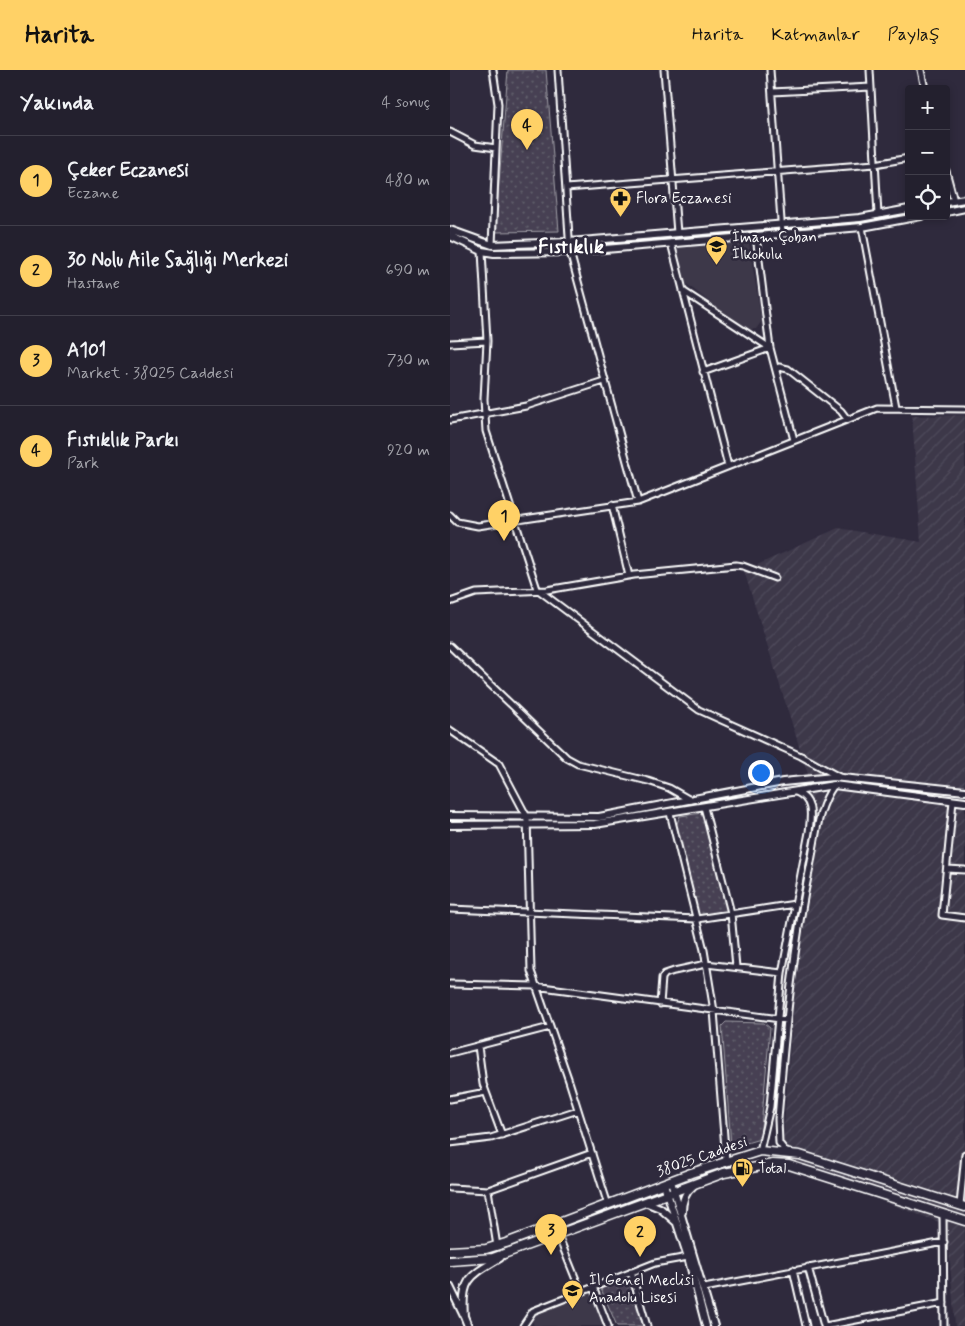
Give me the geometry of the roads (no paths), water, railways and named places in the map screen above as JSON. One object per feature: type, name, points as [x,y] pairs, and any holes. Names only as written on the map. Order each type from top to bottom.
[{"type":"main road","name":"38025 Caddesi","points":[[450,1252],[464,1252],[497,1246],[667,1182],[760,1151],[800,1155],[962,1206]]},
{"type":"main road","name":"38025 Caddesi","points":[[450,1261],[493,1258],[702,1180],[752,1167],[773,1164],[789,1165],[965,1221]]},
{"type":"street","points":[[492,245],[498,104],[493,70]]},
{"type":"street","points":[[558,70],[570,252],[638,502]]},
{"type":"street","points":[[664,70],[677,233]]},
{"type":"street","points":[[770,70],[782,234]]},
{"type":"street","points":[[870,70],[878,215]]},
{"type":"street","points":[[920,70],[924,85]]},
{"type":"street","points":[[772,92],[871,87]]},
{"type":"street","points":[[450,132],[475,146],[496,148]]},
{"type":"street","points":[[566,188],[673,178],[875,164],[905,159]]},
{"type":"street","points":[[947,175],[954,201]]},
{"type":"street","points":[[950,202],[965,199]]},
{"type":"street","points":[[950,211],[965,208]]},
{"type":"street","points":[[450,230],[492,245],[569,242],[781,225],[878,215],[905,210]]},
{"type":"street","points":[[450,236],[482,251],[494,253],[570,252],[862,227],[905,219]]},
{"type":"street","points":[[862,227],[896,407]]},
{"type":"street","points":[[756,236],[770,348],[794,440]]},
{"type":"street","points":[[670,243],[728,466]]},
{"type":"street","points":[[482,251],[488,341],[484,415],[486,431],[516,520],[529,570],[537,589],[699,710],[801,756],[840,777]]},
{"type":"street","points":[[683,291],[770,348]]},
{"type":"street","points":[[450,343],[488,341]]},
{"type":"street","points":[[703,372],[770,348]]},
{"type":"street","points":[[776,370],[779,367],[788,369],[841,411],[847,419]]},
{"type":"street","points":[[450,420],[526,406],[604,382]]},
{"type":"street","points":[[450,523],[457,522],[478,526],[638,502],[877,408],[965,409]]},
{"type":"street","points":[[612,506],[629,576]]},
{"type":"street","points":[[450,515],[457,522]]},
{"type":"street","points":[[450,602],[476,594],[537,589],[547,590],[629,576],[736,565],[749,567],[775,578]]},
{"type":"street","points":[[450,646],[567,758],[578,764],[655,784],[690,800]]},
{"type":"street","points":[[450,730],[499,764],[527,817],[531,912],[531,971],[608,1205]]},
{"type":"street","points":[[450,816],[599,817],[783,782],[840,777],[965,791]]},
{"type":"street","points":[[788,1154],[780,1146],[778,1139],[787,1020],[797,934],[820,817],[825,800],[834,786]]},
{"type":"street","points":[[450,825],[595,824],[670,813],[793,790],[834,786],[965,802]]},
{"type":"street","points":[[760,1151],[770,1107],[776,1019],[782,973],[812,812],[810,803],[804,796],[793,790]]},
{"type":"street","points":[[953,801],[942,916],[965,918]]},
{"type":"street","points":[[704,807],[731,913],[736,967]]},
{"type":"street","points":[[812,812],[819,810],[820,817]]},
{"type":"street","points":[[670,813],[697,919],[714,1011],[726,1161]]},
{"type":"street","points":[[947,869],[965,870]]},
{"type":"street","points":[[450,910],[697,919],[795,904]]},
{"type":"street","points":[[660,1004],[661,983],[665,974],[706,964],[782,973]]},
{"type":"street","points":[[450,984],[535,986],[787,1020]]},
{"type":"street","points":[[450,1053],[550,1028]]},
{"type":"street","points":[[478,1046],[480,1075],[502,1135]]},
{"type":"street","points":[[450,1099],[486,1092]]},
{"type":"street","points":[[450,1143],[473,1142],[502,1135],[578,1110]]},
{"type":"street","points":[[450,1188],[488,1190],[592,1153]]},
{"type":"street","points":[[962,1206],[965,1154]]},
{"type":"street","points":[[679,1222],[687,1191],[702,1180]]},
{"type":"street","points":[[667,1182],[706,1326]]},
{"type":"street","points":[[488,1190],[497,1246]]},
{"type":"street","points":[[642,1202],[652,1203],[679,1222],[704,1288],[714,1326]]},
{"type":"street","points":[[943,1214],[944,1326]]},
{"type":"street","points":[[558,1235],[580,1292]]},
{"type":"street","points":[[704,1288],[944,1242]]},
{"type":"street","points":[[464,1316],[463,1298],[468,1280],[473,1274],[506,1254]]},
{"type":"street","points":[[526,1325],[533,1311],[655,1263],[688,1257]]},
{"type":"street","points":[[808,1267],[824,1326],[944,1304]]},
{"type":"street","points":[[793,1270],[806,1326]]},
{"type":"street","points":[[631,1272],[647,1326]]},
{"type":"street","points":[[593,1286],[608,1326]]},
{"type":"street","points":[[450,1287],[468,1326]]},
{"type":"place","name":"Fıstıklık Parkı","points":[[527,150]]},
{"type":"place","name":"Flora Eczanesi","points":[[620,218]]},
{"type":"place","name":"İmam Çoban İlkokulu","points":[[716,266]]},
{"type":"place","name":"Çeker Eczanesi","points":[[504,541]]},
{"type":"place","name":"Total","points":[[742,1188]]},
{"type":"place","name":"A101","points":[[551,1255]]},
{"type":"place","name":"30 Nolu Aile Sağlığı Merkezi","points":[[640,1257]]},
{"type":"place","name":"İl Genel Meclisi Anadolu Lisesi","points":[[573,1309]]},
{"type":"district","name":"Fıstıklık","points":[[571,247]]}]
